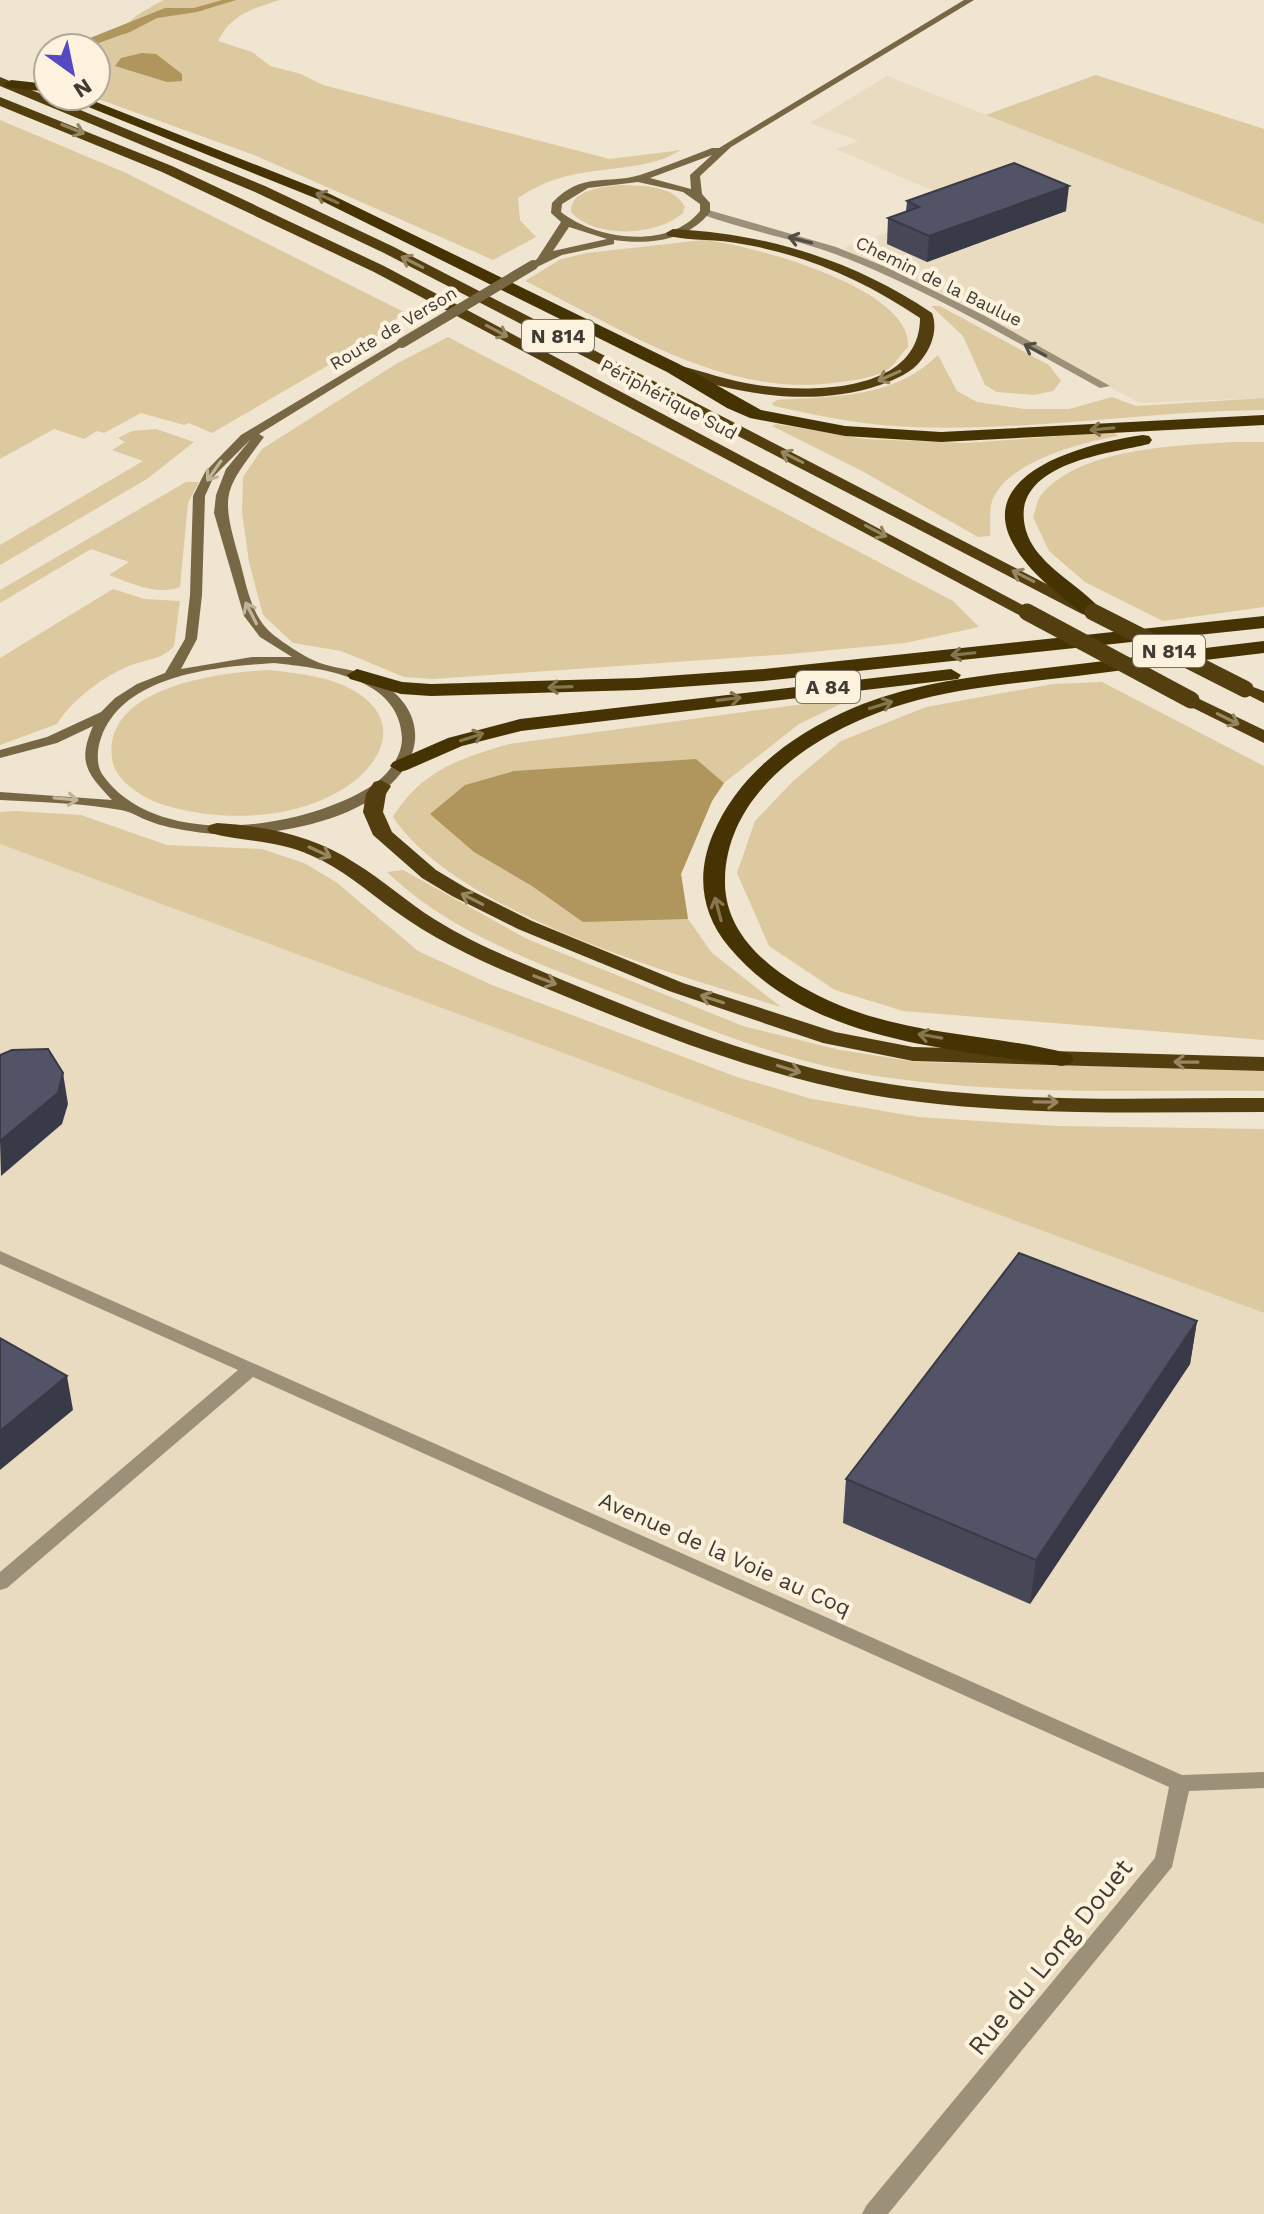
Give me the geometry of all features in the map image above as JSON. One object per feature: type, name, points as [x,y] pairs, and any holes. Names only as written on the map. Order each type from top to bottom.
[{"type":"highway","points":[[6,82],[32,86]]},
{"type":"highway","name":"Périphérique Sud","points":[[6,82],[260,189],[375,243],[1264,698]]},
{"type":"highway","name":"Périphérique Sud","points":[[0,101],[167,169],[379,269],[1264,737]]},
{"type":"highway","points":[[109,112],[325,197],[673,368],[733,404],[756,414],[812,427],[883,435],[992,437],[1264,420]]},
{"type":"highway","points":[[673,233],[700,233],[762,242],[820,260],[892,292],[911,304],[927,316],[928,332],[916,360],[900,372],[843,391],[780,392],[708,379],[673,368]]},
{"type":"highway","points":[[1093,612],[1031,557],[1020,542],[1015,526],[1015,507],[1023,490],[1055,464],[1104,446],[1174,436],[1264,433]]},
{"type":"highway","name":"A 84","points":[[357,675],[401,688],[431,690],[638,684],[764,675],[1264,621]]},
{"type":"highway","points":[[1062,1059],[887,1028],[824,1009],[777,984],[736,945],[716,914],[713,880],[718,846],[742,798],[783,758],[843,720],[878,706],[946,688],[1007,678],[1264,646]]},
{"type":"highway","name":"A 84","points":[[400,766],[419,755],[488,732],[589,715],[868,683],[1264,646]]},
{"type":"highway","points":[[381,786],[376,794],[373,812],[383,835],[429,874],[525,925],[676,987],[831,1038],[913,1054],[1264,1064]]},
{"type":"highway","points":[[217,829],[253,831],[309,847],[352,869],[404,908],[468,947],[726,1050],[805,1074],[870,1088],[944,1098],[1264,1105]]},
{"type":"main road","points":[[638,179],[728,145],[967,2]]},
{"type":"main road","points":[[697,195],[695,175],[728,145]]},
{"type":"main road","points":[[638,179],[672,184],[697,195],[704,203],[705,212],[699,220],[673,233],[631,238],[605,237],[565,224],[556,213],[557,203],[567,192],[611,180],[638,179]]},
{"type":"main road","name":"Route de Verson","points":[[535,264],[559,237],[565,224]]},
{"type":"main road","name":"Route de Verson","points":[[171,675],[191,639],[196,595],[199,496],[209,475],[232,446],[535,264],[584,246],[631,238]]},
{"type":"main road","name":"Route de Verson","points":[[272,421],[232,469],[222,495],[220,513],[250,616],[265,634],[309,662]]},
{"type":"main road","points":[[0,754],[52,740],[108,713],[135,692],[171,675],[239,660],[309,662],[357,675],[386,693],[405,715],[410,732],[408,749],[400,766],[381,786],[357,802],[303,821],[255,829],[217,829],[171,822],[132,808],[91,801],[0,796]]},
{"type":"main road","points":[[108,713],[94,733],[90,753],[95,773],[109,792],[132,808]]},
{"type":"street","name":"Chemin de la Baulue","points":[[705,212],[753,229],[816,244],[895,275],[1104,386]]},
{"type":"street","name":"Avenue de la Voie au Coq","points":[[0,1257],[1180,1783]]},
{"type":"street","points":[[0,1583],[251,1369]]},
{"type":"street","points":[[1180,1783],[1264,1780]]},
{"type":"street","name":"Rue du Long Douet","points":[[874,2214],[1165,1861],[1180,1783]]},
{"type":"shaded area","points":[[163,0],[280,0],[236,19],[218,41],[252,52],[270,66],[301,74],[323,85],[610,159],[682,150],[657,161],[584,172],[535,188],[518,198],[520,220],[536,237],[493,260],[254,155],[112,104],[112,39],[123,35],[128,24]]},
{"type":"shaded area","points":[[222,0],[236,0],[197,12],[157,18],[112,38],[112,32],[105,32],[165,8],[194,8]]},
{"type":"shaded area","points":[[142,53],[156,54],[182,74],[182,81],[167,82],[115,66],[121,58]]},
{"type":"shaded area","points":[[1096,75],[1264,129],[1264,224],[986,115]]},
{"type":"shaded area","points":[[887,76],[1264,224],[1264,398],[1140,403],[844,248],[966,205],[836,149],[859,141],[810,123]]},
{"type":"shaded area","points":[[0,120],[126,173],[406,313],[379,329],[384,333],[212,433],[189,423],[184,425],[141,413],[104,433],[97,431],[84,439],[54,429],[0,459]]},
{"type":"shaded area","points":[[621,185],[666,191],[685,207],[682,214],[657,227],[625,231],[595,227],[571,212],[572,204],[582,194],[597,188]]},
{"type":"shaded area","points":[[703,240],[790,260],[858,288],[885,306],[903,326],[908,347],[887,370],[864,378],[798,385],[756,381],[676,356],[525,281],[561,259],[587,253]]},
{"type":"shaded area","points":[[931,306],[940,306],[1049,365],[1061,381],[1053,391],[1034,395],[997,392],[985,385],[963,336]]},
{"type":"shaded area","points":[[448,337],[953,601],[979,627],[905,643],[790,654],[433,679],[404,677],[341,651],[293,643],[263,615],[249,562],[242,512],[243,477],[262,449],[396,364]]},
{"type":"shaded area","points":[[938,355],[957,391],[977,402],[1024,409],[1069,409],[1112,397],[1136,406],[1264,398],[1264,410],[940,428],[849,421],[774,406],[772,403],[777,400],[842,396],[883,388],[921,369]]},
{"type":"shaded area","points":[[776,424],[865,439],[967,443],[1114,432],[1118,436],[1065,449],[1026,466],[1010,477],[998,490],[991,505],[990,536],[978,537],[862,471],[772,426]]},
{"type":"shaded area","points":[[156,429],[194,442],[147,479],[0,565],[0,545],[143,461],[112,450],[125,442],[118,438],[132,431]]},
{"type":"shaded area","points":[[1264,442],[1264,607],[1163,621],[1085,582],[1049,551],[1033,517],[1040,496],[1060,478],[1105,458],[1132,452]]},
{"type":"shaded area","points":[[186,482],[199,482],[188,503],[180,587],[153,589],[109,575],[129,562],[91,549],[0,603],[0,590]]},
{"type":"shaded area","points":[[113,589],[145,599],[180,601],[174,646],[164,654],[129,666],[98,683],[71,706],[57,724],[0,745],[0,658]]},
{"type":"shaded area","points":[[268,670],[336,682],[364,698],[377,711],[383,725],[377,755],[353,782],[336,793],[295,809],[229,816],[156,802],[124,782],[112,759],[114,735],[125,715],[144,700],[194,680]]},
{"type":"shaded area","points":[[1102,682],[1264,766],[1264,1040],[903,1011],[835,990],[769,946],[737,873],[755,821],[793,781],[841,741],[926,707],[1053,684]]},
{"type":"shaded area","points":[[855,697],[799,724],[724,783],[712,801],[681,874],[688,919],[712,953],[781,1007],[627,958],[515,911],[466,883],[424,852],[393,817],[416,788],[443,768],[509,744]]},
{"type":"shaded area","points":[[696,759],[724,783],[712,801],[681,874],[688,919],[583,922],[532,886],[474,852],[430,814],[465,785],[514,771]]},
{"type":"shaded area","points":[[0,812],[81,815],[167,845],[262,849],[304,863],[336,882],[418,951],[492,985],[737,1077],[812,1099],[919,1117],[1057,1126],[1264,1129],[1264,1313],[0,844]]},
{"type":"shaded area","points":[[0,844],[1264,1313],[1264,2214],[0,2214]]},
{"type":"shaded area","points":[[403,870],[527,939],[743,1026],[840,1050],[917,1062],[1264,1070],[1264,1091],[1014,1089],[914,1081],[830,1067],[729,1037],[515,953],[434,910],[387,872]]},
{"type":"building","points":[[1014,163],[1069,186],[929,236],[888,218],[919,207],[907,201]]},
{"type":"building","points":[[48,1049],[63,1073],[58,1093],[0,1141],[0,1055],[12,1050]]},
{"type":"building","points":[[1019,1253],[1197,1321],[1036,1560],[846,1479]]},
{"type":"building","points":[[0,1338],[67,1376],[0,1431]]}]
